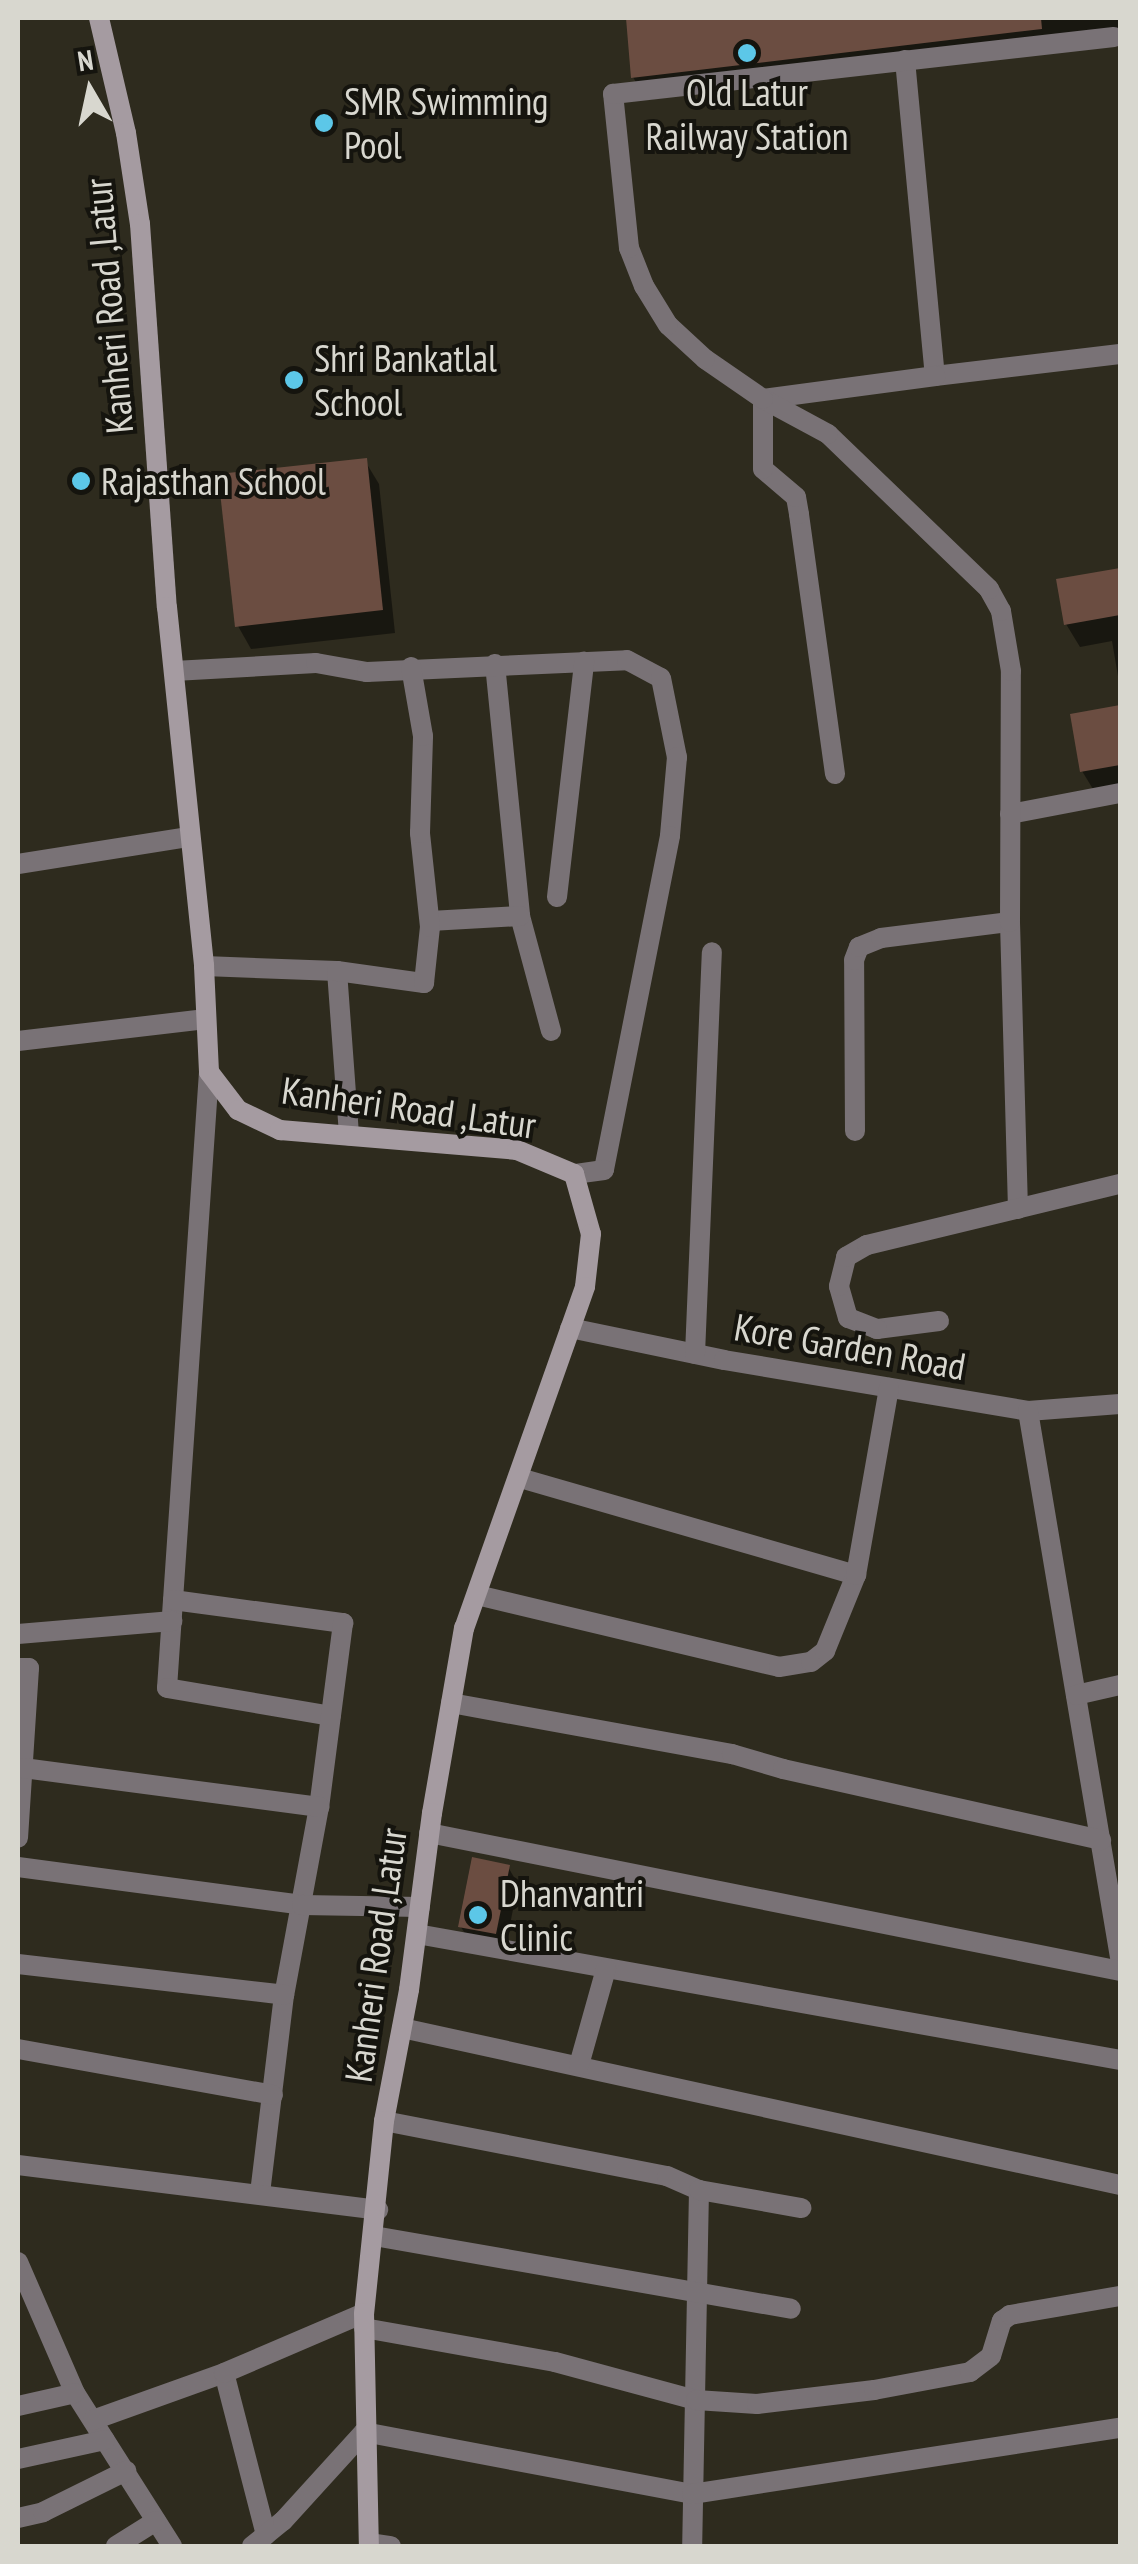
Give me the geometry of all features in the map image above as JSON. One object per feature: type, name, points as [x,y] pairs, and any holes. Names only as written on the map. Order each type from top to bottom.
[{"type":"street","name":"Kanheri Road ,Latur","points":[[99,18],[140,224],[188,837],[204,966],[209,1072],[238,1110],[280,1130],[517,1150],[574,1174],[591,1234],[584,1286],[520,1478],[464,1628],[451,1703],[429,1833],[418,1934],[384,2121],[364,2321],[369,2545]]},
{"type":"street","points":[[1018,1209],[1008,641],[989,589],[828,434],[762,399],[705,359],[668,326],[644,286],[629,248],[613,94],[1114,37]]},
{"type":"street","points":[[905,60],[935,376]]},
{"type":"street","points":[[762,399],[1120,354]]},
{"type":"street","points":[[762,399],[764,469],[796,498],[835,774]]},
{"type":"street","points":[[174,671],[316,664],[367,672],[626,660],[661,678],[678,757],[670,836],[604,1170],[574,1174]]},
{"type":"street","points":[[557,897],[584,662]]},
{"type":"street","points":[[495,664],[520,916],[551,1031]]},
{"type":"street","points":[[204,966],[336,971],[424,983],[430,922],[420,833],[423,736],[411,667]]},
{"type":"street","points":[[1010,814],[1120,793]]},
{"type":"street","points":[[18,864],[188,837]]},
{"type":"street","points":[[430,922],[520,916]]},
{"type":"street","points":[[855,1131],[854,960],[859,948],[881,938],[1010,922]]},
{"type":"street","points":[[695,1354],[712,952]]},
{"type":"street","points":[[336,971],[349,1136]]},
{"type":"street","points":[[18,1041],[206,1019]]},
{"type":"street","points":[[209,1072],[167,1688],[330,1716]]},
{"type":"street","points":[[939,1321],[877,1329],[848,1318],[839,1286],[846,1257],[867,1244],[1120,1184]]},
{"type":"street","name":"Kore Garden Road","points":[[570,1328],[695,1354],[1028,1411],[1120,1404]]},
{"type":"street","points":[[477,1594],[779,1667],[811,1662],[825,1651],[856,1575],[889,1388]]},
{"type":"street","points":[[1028,1411],[1118,1921],[1120,1957]]},
{"type":"street","points":[[520,1478],[856,1575]]},
{"type":"street","points":[[18,1634],[172,1611],[343,1623],[319,1807],[284,1995],[260,2194]]},
{"type":"street","points":[[18,1668],[28,1668],[18,1838]]},
{"type":"street","points":[[1076,1695],[1120,1685]]},
{"type":"street","points":[[451,1703],[732,1754],[783,1770],[1101,1840]]},
{"type":"street","points":[[23,1768],[319,1807]]},
{"type":"street","points":[[429,1833],[1120,1971]]},
{"type":"street","points":[[18,1867],[302,1905],[420,1907]]},
{"type":"street","points":[[418,1934],[1120,2060]]},
{"type":"street","points":[[18,1964],[284,1995]]},
{"type":"street","points":[[579,2065],[606,1969]]},
{"type":"street","points":[[402,2028],[1120,2185]]},
{"type":"street","points":[[18,2049],[273,2095]]},
{"type":"street","points":[[384,2121],[668,2176],[699,2190],[801,2208]]},
{"type":"street","points":[[18,2165],[378,2210]]},
{"type":"street","points":[[692,2546],[699,2190]]},
{"type":"street","points":[[374,2236],[545,2264],[697,2296],[791,2309]]},
{"type":"street","points":[[18,2262],[75,2393],[172,2546]]},
{"type":"street","points":[[93,2420],[364,2321],[555,2362],[696,2400],[757,2404],[874,2390],[970,2372],[984,2365],[1002,2321],[1010,2316],[1120,2296]]},
{"type":"street","points":[[224,2373],[259,2541]]},
{"type":"street","points":[[18,2406],[75,2393]]},
{"type":"street","points":[[259,2541],[364,2432],[692,2494],[1120,2428]]},
{"type":"street","points":[[18,2459],[105,2440]]},
{"type":"street","points":[[18,2518],[43,2512],[126,2471]]},
{"type":"street","points":[[18,2538],[43,2512]]},
{"type":"street","points":[[116,2546],[156,2521]]},
{"type":"street","points":[[369,2545],[391,2546]]},
{"type":"building","name":"Old Latur Railway Station","points":[[626,18],[1041,18],[1042,29],[631,78]]},
{"type":"building","points":[[367,458],[383,610],[235,627],[218,474]]},
{"type":"building","points":[[1120,568],[1120,615],[1064,625],[1056,579]]},
{"type":"building","points":[[1120,705],[1120,765],[1080,772],[1070,714]]},
{"type":"building","points":[[472,1857],[510,1865],[496,1934],[458,1927]]},
{"type":"place","name":"Old Latur Railway Station","points":[[747,53]]},
{"type":"place","name":"SMR Swimming Pool","points":[[324,123]]},
{"type":"place","name":"Shri Bankatlal School","points":[[294,380]]},
{"type":"place","name":"Rajasthan School","points":[[81,481]]},
{"type":"place","name":"Dhanvantri Clinic","points":[[478,1915]]}]
